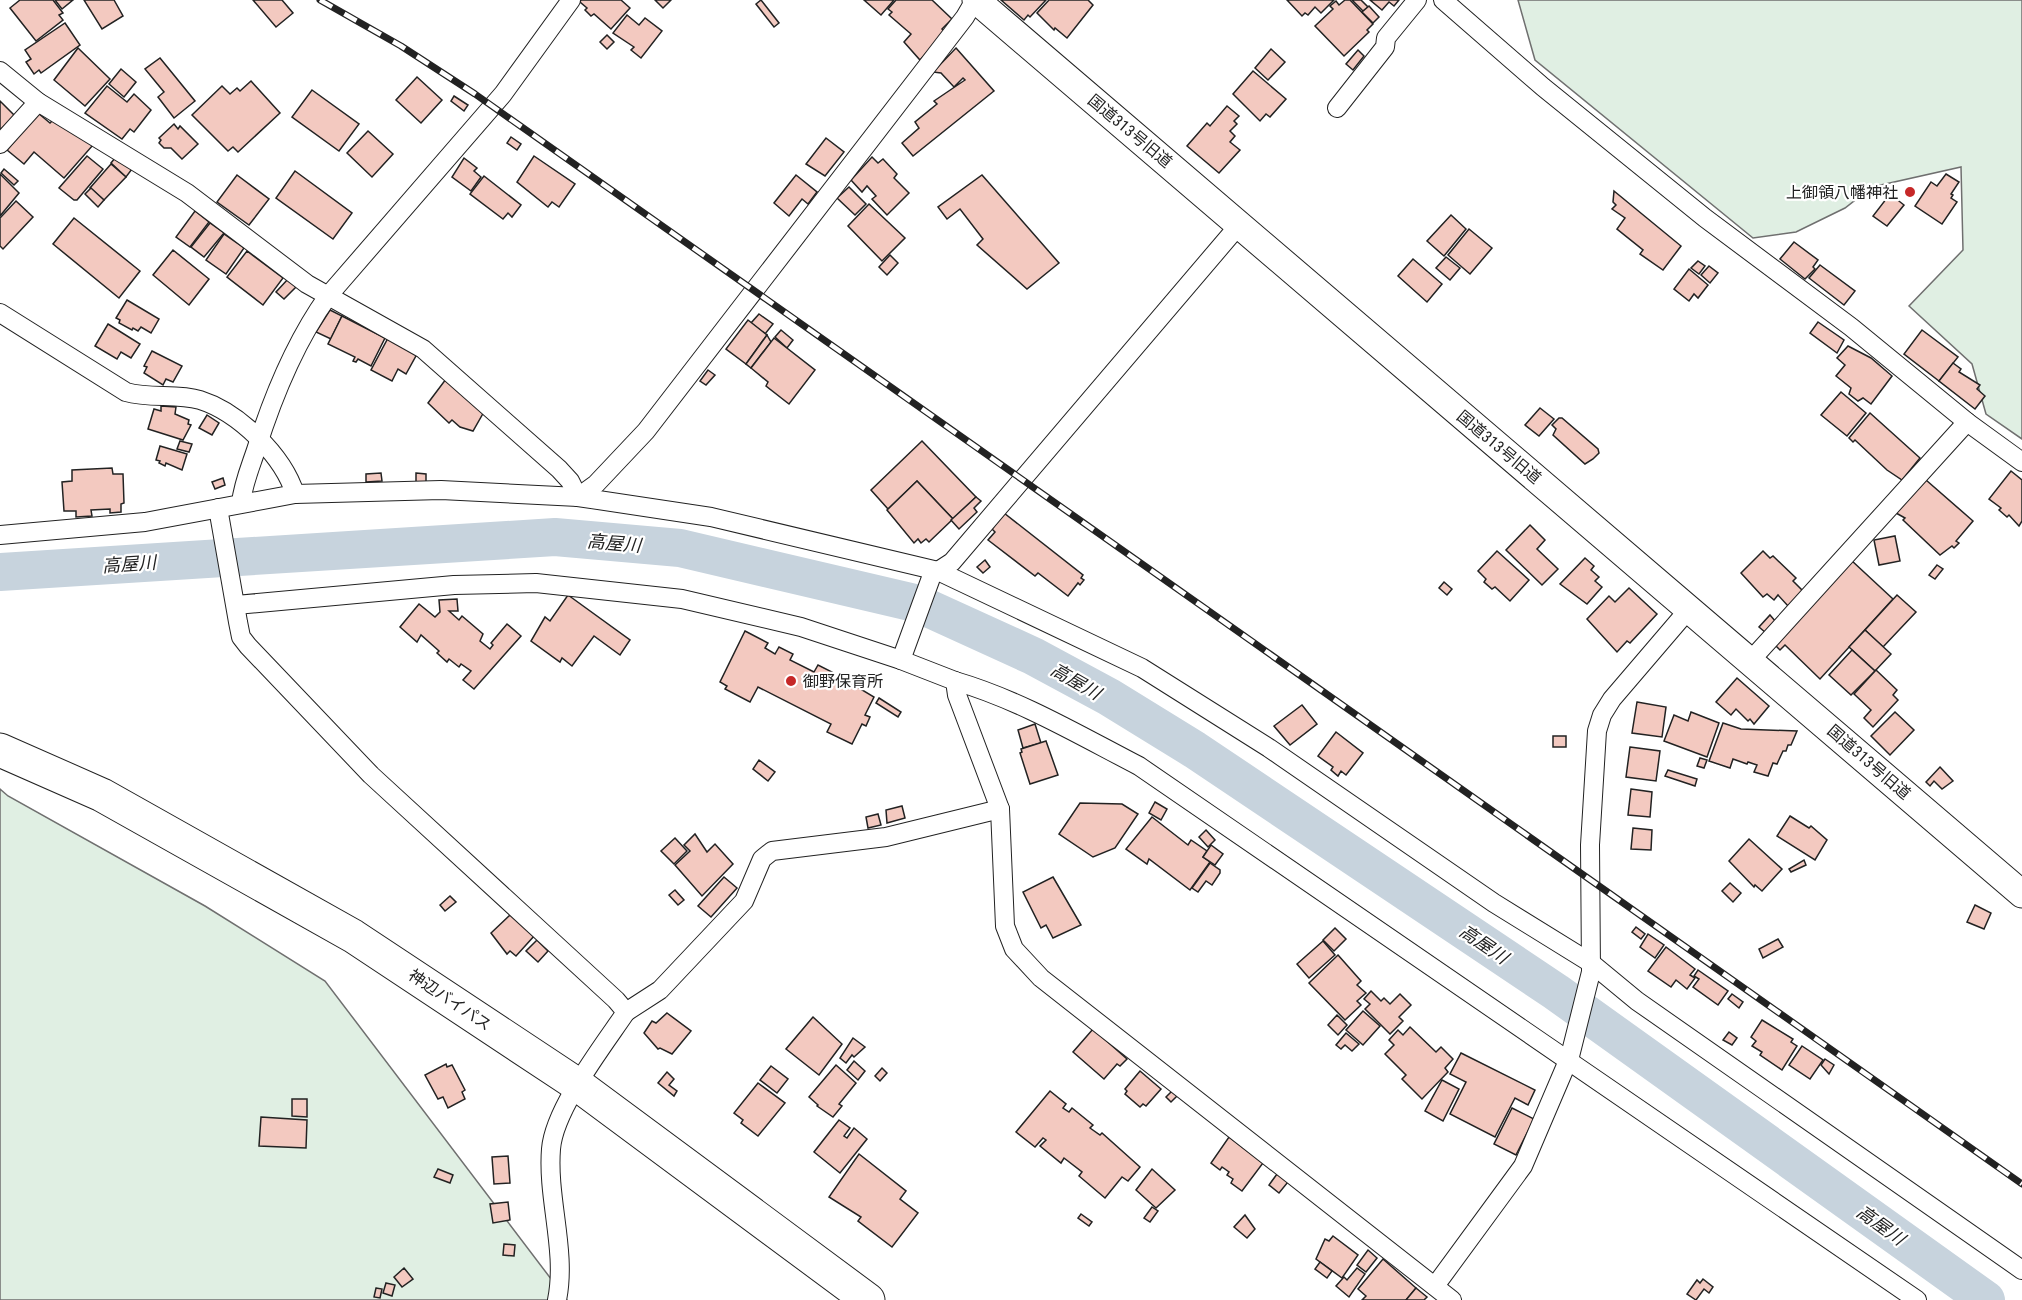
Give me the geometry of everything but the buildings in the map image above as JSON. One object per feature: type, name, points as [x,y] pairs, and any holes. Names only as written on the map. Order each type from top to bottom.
[{"type":"highway","name":"神辺バイパス","points":[[0,750],[102,795],[353,936],[578,1085],[868,1300]]},
{"type":"street","points":[[241,503],[243,486],[259,439],[295,350],[328,296],[503,94],[571,0]]},
{"type":"street","points":[[578,497],[596,484],[646,432],[976,0]]},
{"type":"street","name":"国道313号旧道","points":[[976,0],[1751,660],[2022,894]]},
{"type":"street","points":[[1337,108],[1385,47],[1386,38],[1417,0]]},
{"type":"street","points":[[1443,0],[1544,87],[1705,218],[1851,327],[1967,422],[2022,462]]},
{"type":"street","points":[[0,71],[16,87],[38,102],[188,193],[307,284],[423,349],[446,366],[559,469],[570,481],[578,497]]},
{"type":"street","points":[[0,144],[38,102]]},
{"type":"street","points":[[902,657],[934,575],[952,562],[1239,225]]},
{"type":"street","points":[[0,314],[126,392],[144,397],[198,399],[235,416],[259,439],[291,480],[295,494]]},
{"type":"street","points":[[1751,660],[1967,422]]},
{"type":"street","points":[[0,535],[219,513],[241,503],[295,494],[441,490],[578,497],[711,517],[934,575],[1142,668],[1269,748],[1591,968],[2022,1270]]},
{"type":"street","points":[[219,513],[241,637],[248,646],[371,775],[616,1000],[626,1012]]},
{"type":"street","points":[[235,601],[454,585],[536,583],[682,598],[801,627],[902,657],[955,681],[978,688],[1047,717],[1139,766],[1917,1300]]},
{"type":"street","points":[[1435,1286],[1523,1166],[1569,1059],[1591,968],[1590,845],[1597,731],[1602,715],[1612,699],[1689,609]]},
{"type":"street","points":[[955,681],[957,695],[1000,809],[1005,926],[1014,949],[1041,978],[1452,1300]]},
{"type":"street","points":[[557,1300],[561,1282],[551,1149],[553,1134],[578,1085],[626,1012],[660,990],[744,901],[762,859],[772,850],[886,837],[1000,809]]},
{"type":"green space","points":[[1518,0],[2022,0],[2022,439],[1986,414],[1972,364],[1909,306],[1963,250],[1961,167],[1872,187],[1845,208],[1796,232],[1753,238],[1535,60]]},
{"type":"green space","points":[[0,789],[8,796],[205,906],[325,981],[567,1300],[0,1300]]},
{"type":"waterway","name":"高屋川","points":[[0,572],[555,537],[680,548],[919,604],[1033,656],[1109,697],[1195,750],[1556,992],[1986,1300]]},
{"type":"railway","points":[[320,0],[401,46],[475,94],[2022,1184]]},
{"type":"place","name":"上御領八幡神社","points":[[1910,192]]},
{"type":"place","name":"御野保育所","points":[[791,681]]}]
